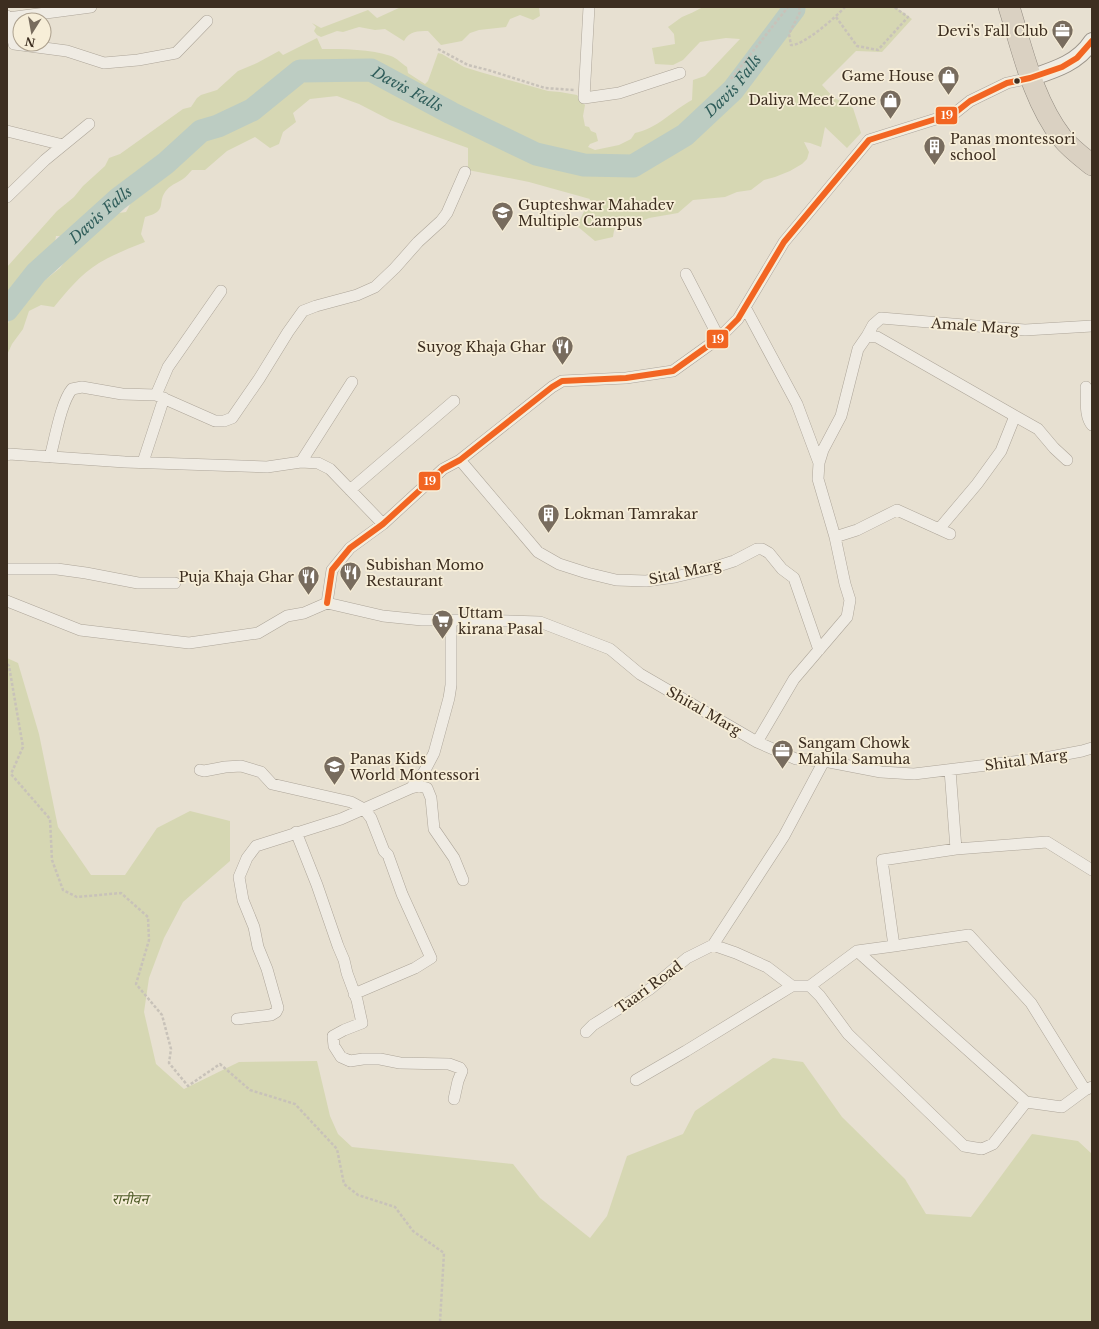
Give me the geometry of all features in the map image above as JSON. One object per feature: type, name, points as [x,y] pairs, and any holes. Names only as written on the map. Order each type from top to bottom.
[{"type":"highway","points":[[1009,7],[1030,78],[1049,119],[1064,140],[1092,165]]},
{"type":"main road","points":[[1030,78],[1062,67],[1077,58],[1092,41]]},
{"type":"street","points":[[91,7],[7,17],[10,44],[67,51],[104,64],[176,53],[207,21]]},
{"type":"street","points":[[588,7],[584,98],[619,93],[680,73]]},
{"type":"street","points":[[7,601],[80,630],[189,643],[258,633],[288,616],[304,612],[327,603],[332,570],[350,548],[383,524],[443,469],[460,460],[552,387],[562,381],[626,378],[673,371],[719,338],[738,319],[784,242],[869,140],[955,113],[970,101],[1007,83],[1030,78]]},
{"type":"street","points":[[7,197],[46,160],[89,124]]},
{"type":"street","points":[[7,130],[63,145]]},
{"type":"street","points":[[50,457],[62,411],[68,393],[72,389],[82,387],[122,394],[160,397],[215,421],[224,421],[232,418],[303,311],[357,295],[375,287],[395,268],[418,242],[441,221],[447,213],[465,172]]},
{"type":"street","points":[[686,274],[719,338]]},
{"type":"street","points":[[143,462],[168,367],[221,291]]},
{"type":"street","points":[[745,307],[797,404],[819,463]]},
{"type":"street","name":"Amale Marg","points":[[867,336],[873,325],[881,318],[1025,330],[1092,326]]},
{"type":"street","points":[[757,742],[794,679],[848,617],[850,600],[835,537],[818,479],[819,463],[823,450],[841,416],[858,349],[867,336],[877,337],[1038,429],[1054,448],[1067,460]]},
{"type":"street","points":[[301,462],[352,382]]},
{"type":"street","points":[[1086,386],[1087,414],[1092,425]]},
{"type":"street","points":[[350,490],[454,401]]},
{"type":"street","points":[[939,529],[977,484],[1001,452],[1015,416]]},
{"type":"street","points":[[7,455],[267,467],[301,462],[318,463],[330,469],[383,524]]},
{"type":"street","name":"Sital Marg","points":[[460,460],[538,552],[559,564],[587,573],[616,580],[646,581],[675,577],[709,569],[734,561],[757,549],[762,549],[769,553],[782,569],[794,578],[798,585],[819,650]]},
{"type":"street","points":[[835,537],[857,530],[897,510],[950,534]]},
{"type":"street","points":[[7,569],[57,570],[86,573],[138,583],[175,582]]},
{"type":"street","name":"Shital Marg","points":[[327,603],[383,616],[422,620],[540,622],[610,649],[640,674],[757,742],[796,758],[824,761],[881,772],[914,774],[1045,758],[1092,748]]},
{"type":"street","points":[[411,788],[424,772],[434,753],[449,698],[451,685],[451,620]]},
{"type":"street","points":[[792,986],[767,967],[736,953],[713,945],[784,836],[824,761]]},
{"type":"street","points":[[200,770],[204,771],[241,766],[261,772],[272,784],[351,802],[364,809],[371,818],[384,851],[388,855],[402,894],[431,958],[415,968],[354,994]]},
{"type":"street","points":[[950,770],[956,849]]},
{"type":"street","points":[[237,1019],[270,1015],[276,1012],[278,1008],[267,969],[258,947],[254,927],[243,900],[239,877],[246,858],[256,846],[296,832],[341,819],[411,788],[419,786],[427,788],[431,798],[434,829],[454,858],[463,880]]},
{"type":"street","points":[[296,832],[317,885],[359,1006],[362,1023],[333,1036],[334,1046],[341,1057],[350,1061],[380,1059],[400,1063],[450,1064],[460,1068],[462,1071],[454,1099]]},
{"type":"street","points":[[894,946],[882,860],[956,849],[1047,842],[1092,870]]},
{"type":"street","points":[[636,1080],[792,986],[810,986],[857,951],[969,936],[1030,1003],[1088,1089],[1062,1107],[1026,1102],[857,951]]},
{"type":"street","name":"Taari Road","points":[[586,1032],[593,1025],[650,990],[687,958],[713,945]]},
{"type":"street","points":[[810,986],[820,996],[848,1034],[964,1146],[982,1149],[993,1144],[1026,1102]]},
{"type":"path","points":[[731,79],[788,7]]},
{"type":"path","points":[[799,7],[800,12],[789,34],[791,45],[795,46],[836,17],[845,7]]},
{"type":"path","points":[[836,17],[856,46],[878,50],[908,17],[894,7]]},
{"type":"path","points":[[438,49],[468,65],[545,88],[579,90],[584,98]]},
{"type":"path","points":[[7,664],[9,666],[23,747],[11,774],[50,819],[52,860],[63,890],[77,897],[121,893],[148,916],[149,940],[136,984],[162,1015],[171,1049],[169,1063],[188,1086],[220,1064],[250,1090],[295,1104],[337,1149],[344,1184],[358,1195],[395,1207],[413,1231],[444,1253],[440,1322]]},
{"type":"green space","points":[[401,7],[539,7],[540,16],[533,20],[520,15],[510,19],[506,27],[479,30],[470,33],[462,41],[441,45],[428,31],[411,33],[404,41],[385,29],[375,30],[359,27],[343,32],[337,31],[321,37],[314,31],[316,27],[312,23],[321,28],[368,10],[377,18]]},
{"type":"green space","points":[[703,7],[895,7],[912,19],[882,52],[856,51],[822,85],[833,97],[853,108],[861,133],[847,148],[825,127],[821,147],[804,142],[809,152],[807,159],[802,164],[790,171],[764,180],[751,190],[737,192],[725,197],[693,200],[678,213],[649,218],[629,226],[624,221],[616,227],[613,237],[595,241],[577,226],[590,199],[529,182],[468,170],[468,148],[390,120],[359,104],[337,96],[310,99],[293,113],[296,122],[283,132],[279,144],[270,148],[255,137],[227,151],[205,170],[192,170],[184,178],[169,188],[163,196],[159,210],[152,215],[145,217],[141,234],[145,242],[122,251],[92,267],[75,283],[54,307],[41,305],[29,311],[23,329],[12,344],[7,355],[7,325],[27,288],[45,280],[60,268],[93,224],[112,214],[126,212],[141,184],[153,175],[173,165],[203,132],[231,130],[249,121],[272,101],[298,83],[339,77],[353,73],[381,80],[441,116],[466,125],[531,157],[586,174],[617,176],[646,171],[734,103],[723,94],[706,103],[701,107],[688,128],[679,137],[669,142],[663,139],[655,148],[645,150],[640,157],[634,161],[618,165],[617,161],[603,157],[599,159],[584,160],[575,158],[563,159],[543,151],[534,145],[529,147],[518,140],[510,140],[403,87],[402,82],[397,76],[385,74],[371,68],[343,63],[325,68],[313,64],[292,68],[254,105],[235,112],[213,117],[217,123],[204,128],[191,137],[172,144],[169,150],[161,155],[147,170],[134,177],[113,197],[97,206],[70,236],[56,236],[53,255],[41,262],[33,271],[24,277],[7,304],[7,267],[57,211],[74,197],[83,186],[105,166],[109,158],[120,154],[183,109],[191,107],[201,95],[217,90],[238,71],[279,51],[283,55],[317,38],[322,49],[366,51],[393,57],[407,67],[408,73],[425,84],[428,81],[438,53],[464,67],[480,72],[548,91],[577,95],[585,105],[583,116],[585,126],[589,127],[591,131],[596,133],[598,141],[590,144],[588,147],[595,150],[619,145],[631,139],[635,133],[651,128],[692,100],[693,80],[705,76],[740,39],[726,38],[700,42],[683,60],[673,65],[655,64],[652,48],[675,44],[674,34],[668,27],[682,17]]},
{"type":"green space","name":"रानीवन","points":[[7,658],[18,663],[39,734],[58,827],[91,875],[125,875],[157,828],[190,811],[230,821],[230,861],[183,902],[164,938],[149,978],[144,1012],[156,1064],[184,1089],[239,1062],[317,1061],[330,1116],[338,1134],[352,1147],[513,1164],[540,1198],[590,1238],[607,1216],[627,1156],[683,1134],[695,1111],[773,1058],[803,1062],[842,1117],[905,1179],[926,1214],[971,1217],[1032,1134],[1078,1141],[1092,1154],[1092,1322],[7,1322]]},
{"type":"waterway","name":"Davis Falls","points":[[7,310],[36,273],[118,199],[166,163],[201,131],[218,126],[252,110],[300,71],[371,70],[451,113],[536,154],[584,165],[633,166],[685,135],[733,90],[794,9]]},
{"type":"transit line","name":"19","points":[[327,603],[332,570],[350,548],[383,524],[443,469],[460,460],[552,387],[562,381],[626,378],[673,371],[719,338],[738,319],[784,242],[869,140],[955,113],[970,101],[1007,83],[1030,78],[1062,67],[1077,58],[1092,41]]},
{"type":"place","name":"Devi's Fall Club","points":[[1063,50]]},
{"type":"place","name":"Game House","points":[[949,96]]},
{"type":"place","name":"Daliya Meet Zone","points":[[891,120]]},
{"type":"place","name":"Panas montessori school","points":[[935,166]]},
{"type":"place","name":"Gupteshwar Mahadev Multiple Campus","points":[[503,232]]},
{"type":"place","name":"Suyog Khaja Ghar","points":[[562,366]]},
{"type":"place","name":"Lokman Tamrakar","points":[[548,534]]},
{"type":"place","name":"Subishan Momo Restaurant","points":[[351,592]]},
{"type":"place","name":"Puja Khaja Ghar","points":[[309,596]]},
{"type":"place","name":"Uttam kirana Pasal","points":[[442,640]]},
{"type":"place","name":"Sangam Chowk Mahila Samuha","points":[[783,770]]},
{"type":"place","name":"Panas Kids World Montessori","points":[[334,786]]}]
